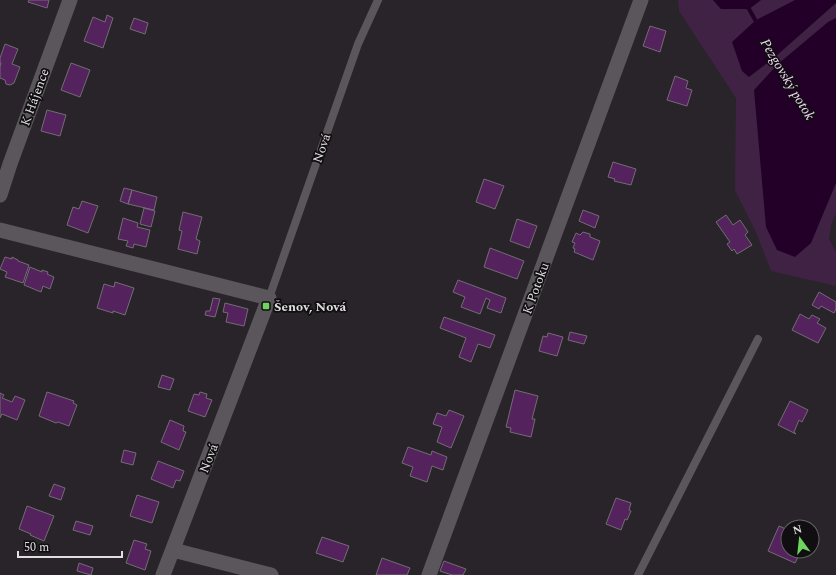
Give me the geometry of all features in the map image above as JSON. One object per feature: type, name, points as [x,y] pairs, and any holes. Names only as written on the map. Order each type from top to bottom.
[{"type":"street","name":"K Hájence","points":[[0,195],[70,0]]},
{"type":"street","name":"K Potoku","points":[[429,575],[641,0]]},
{"type":"street","points":[[0,230],[268,298]]},
{"type":"street","name":"Nová","points":[[163,575],[268,298]]},
{"type":"street","points":[[173,550],[271,575]]},
{"type":"lane","name":"Nová","points":[[268,298],[358,44],[378,0]]},
{"type":"lane","points":[[638,575],[758,339]]},
{"type":"shaded area","points":[[678,0],[713,0],[721,9],[749,9],[761,0],[836,0],[836,213],[831,225],[829,239],[836,252],[836,286],[771,271],[756,232],[735,190],[736,98],[679,11]]},
{"type":"water","points":[[713,0],[761,0],[749,9],[721,9]]},
{"type":"water","points":[[795,0],[836,0],[836,3],[775,57],[749,77],[742,71],[732,42],[756,20]]},
{"type":"water","points":[[836,18],[836,183],[811,243],[795,257],[777,250],[766,227],[754,90],[778,64],[828,22]]},
{"type":"building","points":[[29,0],[49,0],[47,8],[28,2]]},
{"type":"building","points":[[107,15],[113,18],[103,48],[84,41],[93,17],[105,22]]},
{"type":"building","points":[[134,18],[148,23],[145,34],[130,29]]},
{"type":"building","points":[[650,26],[666,31],[660,52],[643,46]]},
{"type":"building","points":[[5,44],[18,49],[12,64],[20,67],[14,83],[10,85],[6,84],[5,80],[0,78],[0,58]]},
{"type":"building","points":[[71,63],[90,70],[80,97],[61,90]]},
{"type":"building","points":[[675,76],[688,81],[686,88],[692,90],[687,106],[667,100]]},
{"type":"building","points":[[47,110],[66,115],[60,136],[41,131]]},
{"type":"building","points":[[613,162],[636,169],[631,185],[614,181],[615,179],[608,177]]},
{"type":"building","points":[[484,179],[504,186],[495,209],[476,202]]},
{"type":"building","points":[[124,188],[132,190],[128,204],[120,201]]},
{"type":"building","points":[[132,190],[157,197],[154,210],[128,204]]},
{"type":"building","points":[[82,201],[98,206],[88,233],[67,225],[73,207],[79,209]]},
{"type":"building","points":[[144,208],[155,211],[151,227],[140,224]]},
{"type":"building","points":[[583,210],[599,216],[595,228],[579,221]]},
{"type":"building","points":[[183,212],[202,217],[196,239],[200,241],[197,254],[178,249],[182,231],[179,230]]},
{"type":"building","points":[[726,215],[733,225],[740,220],[748,232],[745,235],[752,245],[737,254],[734,249],[732,251],[727,244],[730,242],[716,222]]},
{"type":"building","points":[[123,218],[138,223],[137,227],[150,230],[146,247],[134,244],[133,248],[126,246],[128,241],[118,239]]},
{"type":"building","points":[[517,219],[537,226],[529,248],[510,241]]},
{"type":"building","points":[[583,232],[590,234],[590,237],[600,241],[593,260],[574,252],[575,249],[573,248],[575,243],[572,242],[576,233],[580,235]]},
{"type":"building","points":[[490,248],[524,261],[517,279],[484,267]]},
{"type":"building","points":[[5,257],[12,259],[12,257],[29,265],[23,283],[5,277],[7,272],[0,269]]},
{"type":"building","points":[[30,267],[42,272],[42,270],[48,272],[47,274],[54,277],[50,289],[43,286],[41,292],[24,285]]},
{"type":"building","points":[[458,280],[506,298],[501,313],[487,308],[490,300],[486,298],[480,314],[461,307],[465,297],[453,292]]},
{"type":"building","points":[[115,282],[134,288],[125,315],[97,308],[104,284],[114,287]]},
{"type":"building","points":[[819,292],[836,302],[836,309],[834,313],[821,306],[819,309],[812,305]]},
{"type":"building","points":[[213,298],[220,299],[215,317],[205,315],[206,311],[210,311]]},
{"type":"building","points":[[225,303],[248,309],[244,326],[226,322],[228,313],[223,312]]},
{"type":"building","points":[[800,314],[809,319],[812,315],[820,319],[817,323],[826,328],[818,343],[792,330]]},
{"type":"building","points":[[444,317],[495,335],[490,348],[478,344],[471,362],[459,357],[466,338],[440,328]]},
{"type":"building","points":[[570,332],[587,336],[584,344],[568,340]]},
{"type":"building","points":[[548,333],[563,337],[557,356],[539,351],[543,336],[547,337]]},
{"type":"building","points":[[162,375],[174,379],[170,390],[158,387]]},
{"type":"building","points":[[515,390],[538,396],[532,419],[535,419],[531,437],[510,432],[511,428],[506,427]]},
{"type":"building","points":[[47,392],[74,401],[73,403],[77,405],[69,426],[58,422],[56,423],[39,416]]},
{"type":"building","points":[[200,392],[207,394],[206,398],[212,400],[205,417],[188,411],[194,394],[199,395]]},
{"type":"building","points":[[0,393],[4,395],[2,398],[12,402],[15,396],[25,400],[17,420],[2,414],[0,418]]},
{"type":"building","points":[[790,401],[808,410],[802,422],[799,420],[794,432],[796,434],[778,425]]},
{"type":"building","points":[[449,410],[464,416],[451,448],[437,442],[442,427],[433,424],[437,413],[446,416]]},
{"type":"building","points":[[170,420],[184,426],[183,431],[186,432],[179,450],[161,442]]},
{"type":"building","points":[[408,447],[431,455],[432,451],[447,457],[443,470],[432,466],[427,482],[410,476],[413,467],[402,463]]},
{"type":"building","points":[[124,450],[136,453],[133,465],[121,462]]},
{"type":"building","points":[[158,461],[184,471],[180,481],[176,480],[173,488],[151,479]]},
{"type":"building","points":[[54,484],[65,488],[61,500],[49,496]]},
{"type":"building","points":[[137,495],[159,502],[152,523],[130,516]]},
{"type":"building","points":[[616,498],[631,503],[629,510],[631,511],[627,520],[625,519],[621,530],[606,524]]},
{"type":"building","points":[[27,506],[54,516],[44,541],[19,529]]},
{"type":"building","points":[[76,521],[93,526],[90,535],[73,530]]},
{"type":"building","points":[[779,526],[780,526],[780,556],[768,551]]},
{"type":"building","points":[[322,537],[349,546],[343,562],[316,553]]},
{"type":"building","points":[[134,540],[147,544],[145,549],[151,551],[145,570],[126,563]]},
{"type":"building","points":[[382,558],[410,568],[407,575],[376,575]]},
{"type":"building","points":[[786,559],[797,559],[795,563]]},
{"type":"building","points":[[444,561],[466,569],[463,575],[452,575],[440,571]]},
{"type":"building","points":[[79,563],[93,568],[91,575],[77,571]]},
{"type":"waterway","name":"Pezgovský potok","points":[[742,0],[758,25]]},
{"type":"waterway","name":"Pezgovský potok","points":[[773,54],[780,68]]},
{"type":"place","name":"Šenov, Nová","points":[[266,306]]}]
